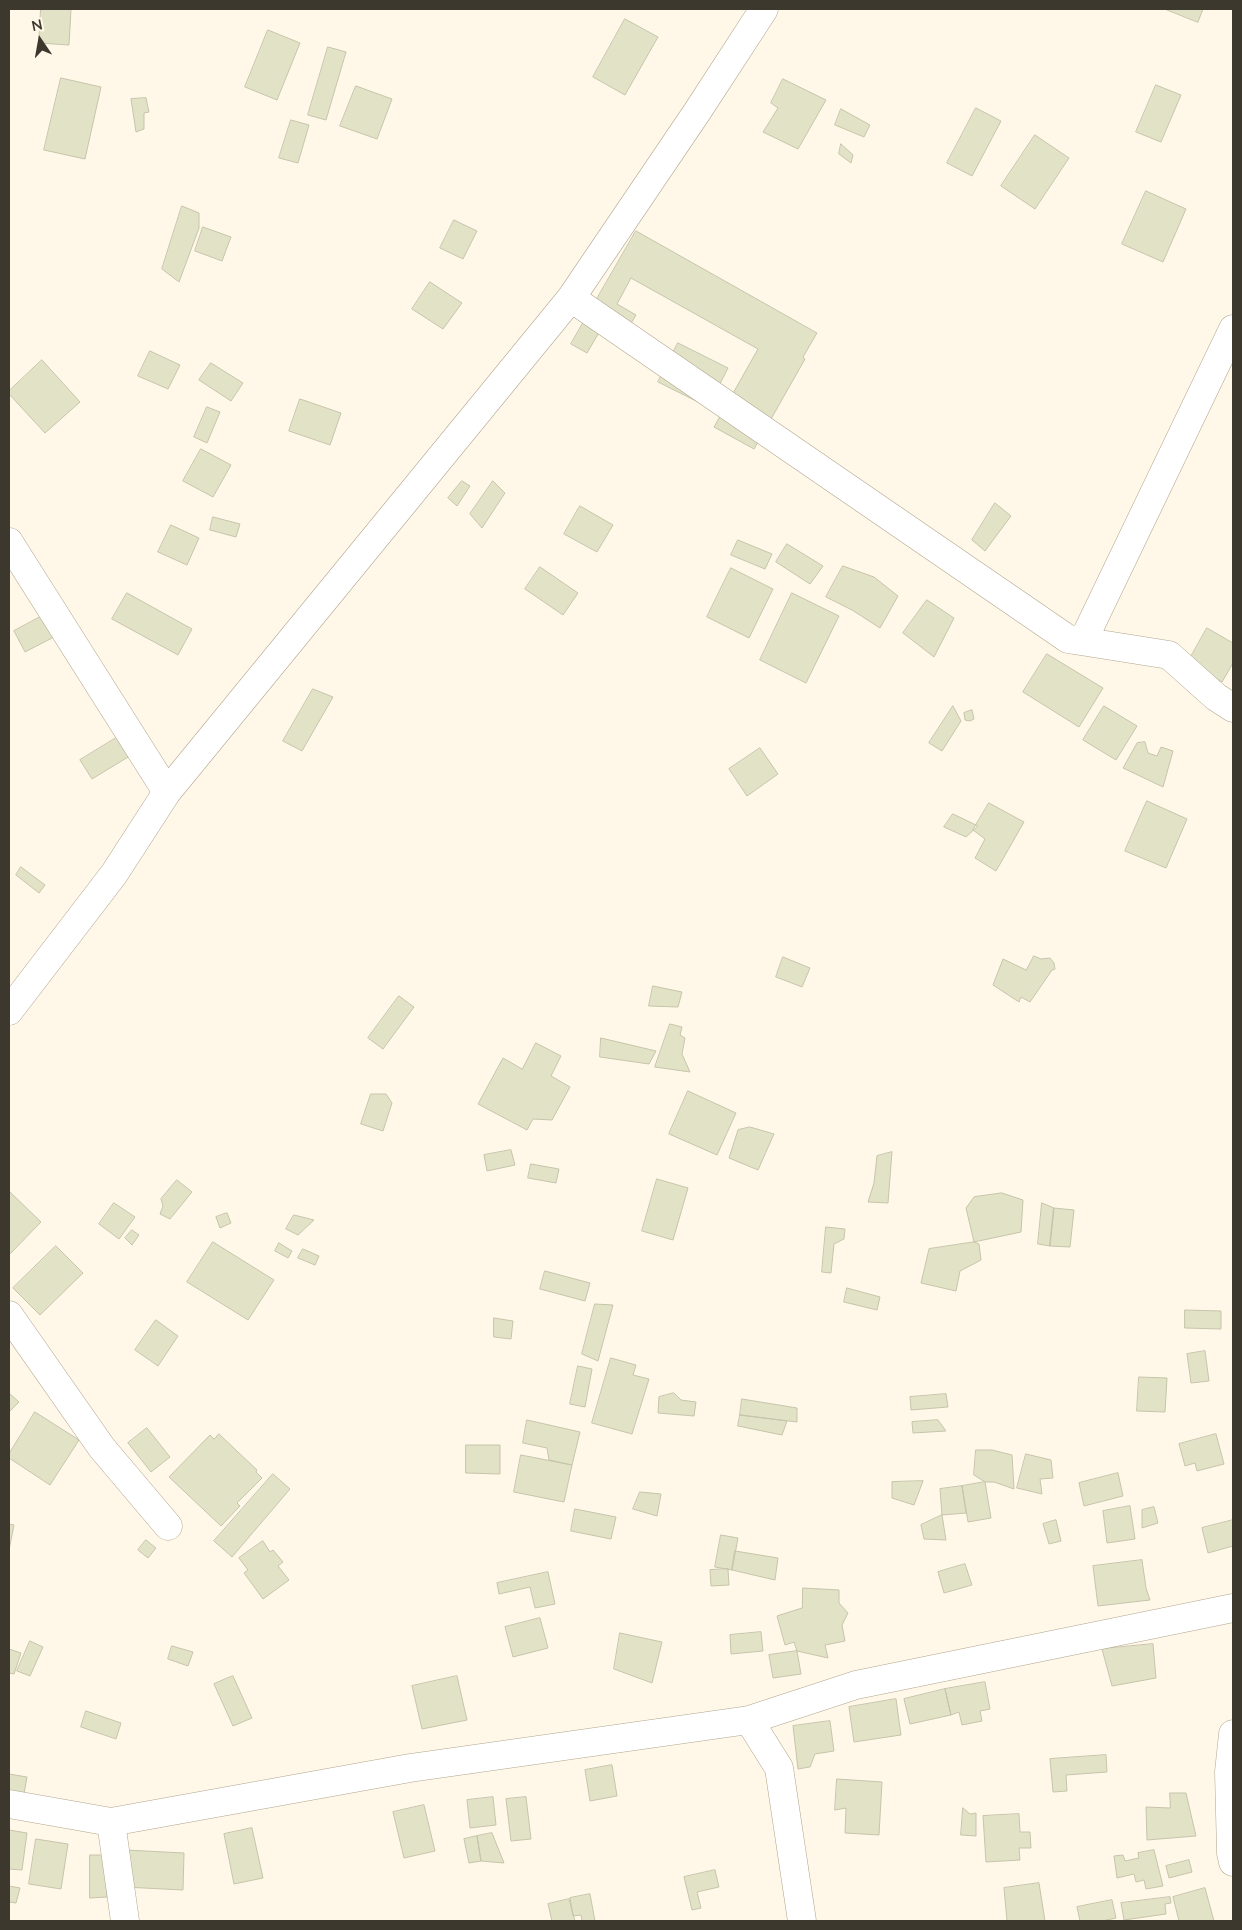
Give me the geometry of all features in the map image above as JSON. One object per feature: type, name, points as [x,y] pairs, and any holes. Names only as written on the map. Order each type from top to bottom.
[{"type":"street","points":[[9,1011],[114,874],[167,792],[571,298],[764,9]]},
{"type":"street","points":[[571,298],[1068,639],[1169,655],[1216,697],[1233,708]]},
{"type":"street","points":[[1068,639],[1083,641],[1233,329]]},
{"type":"street","points":[[9,542],[167,792]]},
{"type":"street","points":[[9,1315],[102,1448],[168,1526]]},
{"type":"street","points":[[9,1804],[111,1822],[410,1768],[749,1720],[856,1684],[1233,1608]]},
{"type":"street","points":[[749,1720],[779,1768],[802,1921]]},
{"type":"street","points":[[1233,1734],[1230,1772],[1231,1853],[1233,1862]]},
{"type":"street","points":[[111,1822],[125,1921]]},
{"type":"building","points":[[41,9],[71,9],[69,45],[39,43]]},
{"type":"building","points":[[1165,9],[1203,9],[1198,22]]},
{"type":"building","points":[[625,19],[658,37],[625,95],[593,77]]},
{"type":"building","points":[[268,30],[300,43],[277,100],[245,87]]},
{"type":"building","points":[[328,47],[346,52],[326,120],[308,115]]},
{"type":"building","points":[[61,78],[101,87],[85,159],[44,150]]},
{"type":"building","points":[[783,79],[826,100],[798,149],[763,132],[778,108],[771,103]]},
{"type":"building","points":[[1156,85],[1181,95],[1161,142],[1136,132]]},
{"type":"building","points":[[356,86],[392,99],[377,139],[340,126]]},
{"type":"building","points":[[146,98],[149,112],[144,113],[144,129],[136,132],[131,99]]},
{"type":"building","points":[[976,108],[1001,121],[972,176],[947,163]]},
{"type":"building","points":[[841,109],[870,125],[864,137],[835,125]]},
{"type":"building","points":[[291,120],[309,125],[298,163],[279,158]]},
{"type":"building","points":[[1035,135],[1069,158],[1035,209],[1001,186]]},
{"type":"building","points":[[841,144],[853,155],[851,163],[839,154]]},
{"type":"building","points":[[1146,191],[1186,209],[1163,262],[1122,244]]},
{"type":"building","points":[[182,206],[199,213],[199,228],[179,282],[162,269]]},
{"type":"building","points":[[454,220],[477,231],[463,259],[440,248]]},
{"type":"building","points":[[203,227],[231,237],[222,261],[195,251]]},
{"type":"building","points":[[636,231],[817,333],[803,357],[805,359],[754,449],[714,427],[758,349],[631,278],[617,304],[636,315],[624,335],[604,324],[587,353],[571,344]]},
{"type":"building","points":[[430,282],[462,303],[443,329],[412,309]]},
{"type":"building","points":[[678,343],[728,368],[708,407],[658,382]]},
{"type":"building","points":[[150,351],[180,365],[168,389],[138,376]]},
{"type":"building","points":[[42,360],[80,402],[45,433],[9,394],[9,391]]},
{"type":"building","points":[[211,363],[243,383],[231,401],[199,380]]},
{"type":"building","points":[[300,399],[341,413],[330,445],[289,431]]},
{"type":"building","points":[[207,407],[220,412],[207,443],[194,437]]},
{"type":"building","points":[[201,449],[231,465],[213,497],[183,481]]},
{"type":"building","points":[[462,481],[470,486],[457,506],[448,498]]},
{"type":"building","points":[[493,481],[505,493],[482,528],[470,514]]},
{"type":"building","points":[[995,503],[1011,516],[985,551],[972,540]]},
{"type":"building","points":[[580,506],[613,525],[597,552],[564,534]]},
{"type":"building","points":[[213,517],[240,524],[236,537],[210,530]]},
{"type":"building","points":[[171,525],[199,538],[187,565],[158,552]]},
{"type":"building","points":[[738,540],[772,554],[765,569],[731,555]]},
{"type":"building","points":[[787,544],[823,566],[810,584],[776,562]]},
{"type":"building","points":[[843,566],[874,577],[898,596],[880,628],[852,610],[826,597]]},
{"type":"building","points":[[540,567],[578,593],[563,615],[525,589]]},
{"type":"building","points":[[731,568],[773,589],[749,638],[707,617]]},
{"type":"building","points":[[127,593],[192,629],[178,655],[112,619]]},
{"type":"building","points":[[792,593],[839,616],[806,683],[760,660]]},
{"type":"building","points":[[927,600],[954,618],[934,657],[903,633]]},
{"type":"building","points":[[42,616],[54,637],[25,652],[14,631]]},
{"type":"building","points":[[1207,628],[1233,643],[1233,663],[1222,682],[1188,662]]},
{"type":"building","points":[[1047,654],[1103,688],[1079,727],[1023,692]]},
{"type":"building","points":[[313,689],[333,697],[302,751],[283,741]]},
{"type":"building","points":[[953,706],[961,721],[942,751],[929,743]]},
{"type":"building","points":[[1104,706],[1137,726],[1116,760],[1083,740]]},
{"type":"building","points":[[972,710],[974,719],[970,721],[965,720],[964,713]]},
{"type":"building","points":[[121,735],[133,754],[92,779],[80,760]]},
{"type":"building","points":[[1145,742],[1148,753],[1157,756],[1161,747],[1173,751],[1163,787],[1123,768],[1137,743]]},
{"type":"building","points":[[760,748],[778,774],[747,796],[729,769]]},
{"type":"building","points":[[1147,801],[1187,819],[1166,868],[1125,851]]},
{"type":"building","points":[[989,803],[1024,822],[996,871],[975,858],[985,839],[973,830]]},
{"type":"building","points":[[953,814],[978,826],[966,837],[944,827]]},
{"type":"building","points":[[21,867],[45,885],[39,893],[16,875]]},
{"type":"building","points":[[1034,956],[1041,959],[1050,958],[1054,963],[1055,969],[1052,970],[1030,1002],[1021,997],[1019,1002],[993,985],[1003,959],[1026,970]]},
{"type":"building","points":[[783,957],[810,968],[802,987],[776,977]]},
{"type":"building","points":[[653,986],[682,992],[678,1007],[649,1006]]},
{"type":"building","points":[[399,996],[414,1007],[383,1049],[368,1038]]},
{"type":"building","points":[[670,1024],[682,1027],[680,1035],[685,1038],[682,1054],[690,1072],[655,1067]]},
{"type":"building","points":[[601,1038],[656,1051],[649,1064],[600,1057]]},
{"type":"building","points":[[536,1043],[561,1056],[551,1076],[570,1087],[552,1120],[533,1119],[527,1130],[478,1104],[503,1058],[522,1069]]},
{"type":"building","points":[[688,1091],[736,1113],[717,1155],[669,1134]]},
{"type":"building","points":[[371,1094],[386,1094],[392,1103],[383,1131],[361,1124]]},
{"type":"building","points":[[750,1127],[774,1134],[758,1170],[729,1158],[738,1130]]},
{"type":"building","points":[[511,1150],[515,1165],[487,1171],[484,1155]]},
{"type":"building","points":[[892,1152],[888,1203],[868,1202],[874,1183],[877,1156]]},
{"type":"building","points":[[531,1164],[559,1169],[556,1183],[528,1178]]},
{"type":"building","points":[[657,1179],[688,1188],[673,1240],[642,1231]]},
{"type":"building","points":[[177,1180],[192,1192],[170,1219],[160,1214],[163,1206],[161,1199]]},
{"type":"building","points":[[9,1191],[41,1222],[9,1255]]},
{"type":"building","points":[[1002,1193],[1023,1200],[1021,1232],[974,1242],[966,1208],[974,1197]]},
{"type":"building","points":[[114,1203],[135,1217],[119,1239],[99,1224]]},
{"type":"building","points":[[1042,1203],[1054,1208],[1050,1246],[1038,1244]]},
{"type":"building","points":[[1054,1208],[1074,1210],[1070,1247],[1050,1246]]},
{"type":"building","points":[[227,1213],[231,1223],[220,1228],[216,1217]]},
{"type":"building","points":[[294,1215],[314,1220],[298,1235],[286,1229]]},
{"type":"building","points":[[826,1227],[845,1229],[844,1239],[834,1244],[831,1273],[822,1272]]},
{"type":"building","points":[[132,1230],[139,1235],[132,1245],[125,1238]]},
{"type":"building","points":[[213,1242],[274,1280],[248,1320],[187,1282]]},
{"type":"building","points":[[974,1242],[979,1244],[981,1260],[960,1271],[956,1291],[921,1283],[929,1249]]},
{"type":"building","points":[[279,1243],[292,1251],[288,1258],[275,1251]]},
{"type":"building","points":[[56,1246],[83,1273],[40,1315],[13,1288]]},
{"type":"building","points":[[303,1249],[319,1256],[315,1265],[298,1258]]},
{"type":"building","points":[[545,1271],[590,1283],[585,1301],[540,1289]]},
{"type":"building","points":[[847,1288],[880,1297],[877,1310],[844,1302]]},
{"type":"building","points":[[595,1304],[613,1305],[598,1361],[582,1354]]},
{"type":"building","points":[[1185,1310],[1221,1311],[1221,1329],[1185,1328]]},
{"type":"building","points":[[494,1318],[513,1321],[511,1339],[494,1337]]},
{"type":"building","points":[[156,1320],[178,1336],[158,1366],[135,1350]]},
{"type":"building","points":[[1205,1351],[1209,1381],[1191,1383],[1187,1354]]},
{"type":"building","points":[[611,1358],[636,1365],[633,1375],[649,1379],[632,1434],[592,1423]]},
{"type":"building","points":[[578,1366],[592,1369],[585,1407],[570,1404]]},
{"type":"building","points":[[1139,1377],[1167,1378],[1165,1412],[1137,1411]]},
{"type":"building","points":[[9,1393],[19,1402],[9,1412]]},
{"type":"building","points":[[674,1393],[681,1400],[696,1402],[694,1416],[658,1413],[659,1397]]},
{"type":"building","points":[[946,1394],[948,1407],[911,1410],[910,1397]]},
{"type":"building","points":[[742,1399],[797,1408],[797,1422],[740,1415]]},
{"type":"building","points":[[35,1412],[79,1440],[50,1485],[9,1458],[9,1454]]},
{"type":"building","points":[[740,1415],[787,1421],[782,1435],[738,1426]]},
{"type":"building","points":[[527,1420],[580,1432],[572,1465],[549,1460],[547,1448],[523,1443]]},
{"type":"building","points":[[938,1420],[946,1431],[913,1433],[912,1422]]},
{"type":"building","points":[[147,1428],[170,1457],[151,1472],[128,1443]]},
{"type":"building","points":[[219,1434],[257,1470],[256,1472],[262,1478],[237,1503],[240,1506],[221,1526],[169,1477],[210,1435],[214,1439]]},
{"type":"building","points":[[1216,1434],[1224,1464],[1197,1471],[1195,1463],[1185,1466],[1179,1444]]},
{"type":"building","points":[[466,1445],[500,1445],[500,1474],[466,1473]]},
{"type":"building","points":[[976,1450],[992,1450],[1012,1455],[1014,1489],[994,1482],[985,1482],[974,1475]]},
{"type":"building","points":[[1026,1454],[1051,1460],[1053,1478],[1040,1479],[1042,1494],[1017,1488]]},
{"type":"building","points":[[521,1455],[572,1465],[564,1502],[514,1492]]},
{"type":"building","points":[[1118,1473],[1123,1496],[1084,1506],[1079,1483]]},
{"type":"building","points":[[273,1474],[290,1489],[232,1557],[214,1541]]},
{"type":"building","points":[[923,1481],[914,1505],[892,1498],[892,1482]]},
{"type":"building","points":[[985,1482],[991,1518],[968,1522],[962,1486]]},
{"type":"building","points":[[962,1486],[966,1513],[942,1515],[940,1489]]},
{"type":"building","points":[[640,1492],[661,1494],[657,1516],[633,1509]]},
{"type":"building","points":[[1130,1506],[1135,1539],[1107,1543],[1103,1511]]},
{"type":"building","points":[[1154,1507],[1158,1523],[1142,1528],[1142,1510]]},
{"type":"building","points":[[575,1509],[616,1517],[611,1539],[571,1531]]},
{"type":"building","points":[[942,1515],[946,1540],[924,1539],[921,1525]]},
{"type":"building","points":[[1056,1520],[1061,1541],[1049,1544],[1043,1524]]},
{"type":"building","points":[[1233,1520],[1233,1546],[1208,1553],[1202,1528]]},
{"type":"building","points":[[9,1524],[14,1525],[9,1550]]},
{"type":"building","points":[[721,1535],[738,1538],[732,1570],[715,1567]]},
{"type":"building","points":[[146,1540],[156,1548],[148,1558],[138,1550]]},
{"type":"building","points":[[263,1541],[270,1552],[273,1550],[283,1562],[278,1566],[289,1580],[263,1599],[244,1573],[248,1570],[239,1558]]},
{"type":"building","points":[[735,1551],[778,1558],[775,1580],[732,1570]]},
{"type":"building","points":[[1142,1560],[1146,1588],[1150,1600],[1098,1606],[1093,1566]]},
{"type":"building","points":[[965,1564],[972,1585],[944,1593],[938,1572]]},
{"type":"building","points":[[728,1569],[729,1585],[711,1586],[710,1570]]},
{"type":"building","points":[[548,1572],[555,1604],[535,1608],[530,1587],[499,1594],[497,1583]]},
{"type":"building","points":[[803,1588],[839,1590],[839,1603],[848,1613],[842,1625],[845,1641],[825,1645],[828,1658],[797,1651],[794,1642],[785,1645],[777,1616],[802,1608]]},
{"type":"building","points":[[540,1618],[548,1648],[513,1657],[505,1627]]},
{"type":"building","points":[[761,1632],[763,1651],[731,1654],[730,1635]]},
{"type":"building","points":[[620,1633],[662,1642],[652,1683],[614,1669]]},
{"type":"building","points":[[30,1641],[43,1647],[30,1676],[17,1671]]},
{"type":"building","points":[[1153,1644],[1156,1678],[1112,1686],[1102,1649]]},
{"type":"building","points":[[172,1646],[193,1652],[188,1666],[168,1659]]},
{"type":"building","points":[[9,1649],[21,1653],[14,1674],[9,1673]]},
{"type":"building","points":[[797,1651],[801,1674],[773,1678],[769,1655]]},
{"type":"building","points":[[233,1676],[252,1718],[233,1726],[214,1684]]},
{"type":"building","points":[[457,1676],[467,1720],[422,1729],[412,1686]]},
{"type":"building","points":[[985,1682],[990,1709],[980,1711],[982,1721],[962,1725],[959,1712],[951,1715],[945,1689]]},
{"type":"building","points":[[945,1689],[951,1715],[910,1724],[904,1699]]},
{"type":"building","points":[[896,1699],[901,1735],[854,1742],[849,1707]]},
{"type":"building","points":[[86,1711],[121,1723],[116,1739],[81,1727]]},
{"type":"building","points":[[830,1721],[834,1751],[815,1754],[810,1767],[798,1769],[793,1726]]},
{"type":"building","points":[[1106,1755],[1107,1772],[1066,1775],[1067,1791],[1053,1792],[1050,1759]]},
{"type":"building","points":[[612,1765],[617,1796],[590,1801],[585,1770]]},
{"type":"building","points":[[9,1774],[27,1777],[24,1794],[9,1792]]},
{"type":"building","points":[[837,1779],[882,1782],[879,1835],[845,1833],[846,1808],[835,1810]]},
{"type":"building","points":[[1170,1793],[1186,1793],[1196,1836],[1147,1840],[1146,1807],[1170,1808]]},
{"type":"building","points":[[493,1797],[496,1825],[470,1828],[467,1800]]},
{"type":"building","points":[[526,1797],[531,1839],[511,1841],[506,1799]]},
{"type":"building","points":[[424,1805],[435,1851],[404,1858],[393,1812]]},
{"type":"building","points":[[963,1808],[970,1814],[976,1813],[976,1836],[961,1835]]},
{"type":"building","points":[[1019,1814],[1020,1832],[1030,1832],[1031,1848],[1019,1848],[1020,1860],[986,1862],[983,1816]]},
{"type":"building","points":[[252,1828],[263,1878],[234,1884],[224,1834]]},
{"type":"building","points":[[9,1830],[27,1833],[22,1870],[9,1869]]},
{"type":"building","points":[[492,1833],[504,1863],[481,1861],[477,1836]]},
{"type":"building","points":[[477,1836],[481,1861],[469,1863],[464,1839]]},
{"type":"building","points":[[36,1839],[68,1844],[61,1889],[29,1884]]},
{"type":"building","points":[[126,1850],[184,1853],[183,1890],[124,1887]]},
{"type":"building","points":[[1154,1850],[1163,1886],[1146,1889],[1144,1880],[1136,1882],[1134,1874],[1117,1878],[1114,1856],[1123,1855],[1125,1861],[1139,1858],[1138,1853]]},
{"type":"building","points":[[90,1855],[107,1855],[107,1897],[90,1898]]},
{"type":"building","points":[[1189,1860],[1192,1872],[1169,1878],[1166,1866]]},
{"type":"building","points":[[715,1870],[719,1887],[697,1892],[701,1908],[692,1910],[684,1877]]},
{"type":"building","points":[[1039,1883],[1045,1921],[1007,1921],[1004,1888]]},
{"type":"building","points":[[9,1886],[20,1888],[16,1903],[9,1902]]},
{"type":"building","points":[[1205,1888],[1214,1921],[1179,1921],[1173,1897]]},
{"type":"building","points":[[590,1894],[595,1921],[582,1921],[581,1915],[573,1916],[570,1898]]},
{"type":"building","points":[[1170,1897],[1171,1903],[1165,1904],[1166,1914],[1124,1920],[1121,1903]]},
{"type":"building","points":[[569,1899],[575,1921],[552,1921],[548,1904]]},
{"type":"building","points":[[1112,1900],[1116,1918],[1102,1921],[1080,1921],[1077,1907]]}]
